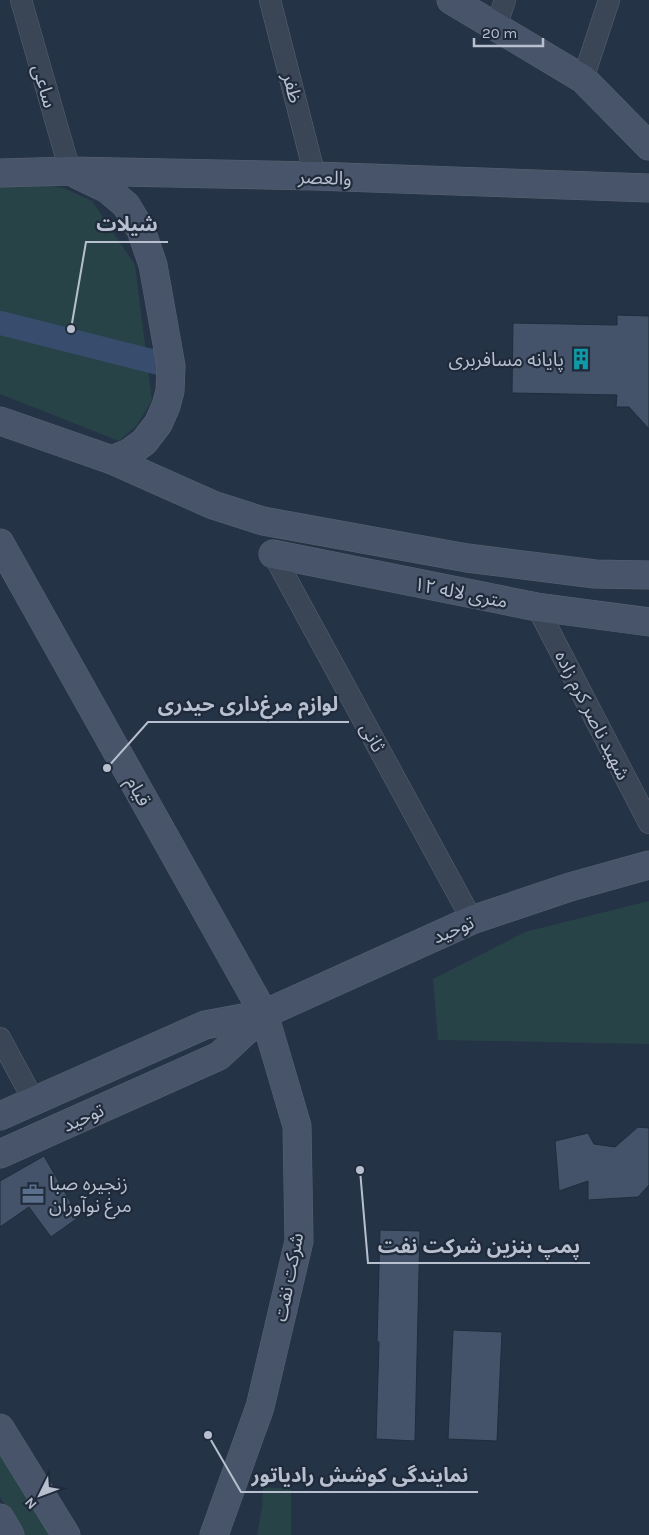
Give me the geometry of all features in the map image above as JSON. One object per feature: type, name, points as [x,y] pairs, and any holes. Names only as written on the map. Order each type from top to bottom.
[{"type":"main road","points":[[451,0],[583,79],[649,146]]},
{"type":"main road","name":"والعصر","points":[[0,173],[70,172],[315,176],[649,188]]},
{"type":"main road","points":[[70,172],[107,189],[126,205],[141,230],[153,265],[171,366],[170,392],[158,424],[144,442],[129,453],[112,460]]},
{"type":"main road","points":[[0,421],[112,460],[213,505],[263,521],[467,558],[595,574],[649,576]]},
{"type":"main road","name":"قیام","points":[[0,543],[264,1014]]},
{"type":"main road","name":"۱۲ متری لاله","points":[[274,554],[537,607],[649,622]]},
{"type":"main road","name":"توحید","points":[[0,1116],[205,1025],[264,1014],[472,920],[570,887],[649,865]]},
{"type":"main road","name":"توحید","points":[[0,1154],[219,1056],[264,1014]]},
{"type":"main road","name":"شرکت نفت","points":[[214,1535],[260,1407],[299,1242],[297,1126],[264,1014]]},
{"type":"main road","points":[[0,1428],[66,1535]]},
{"type":"main road","points":[[0,1518],[10,1535]]},
{"type":"street","name":"ساعی","points":[[21,0],[70,172]]},
{"type":"street","name":"ظفر","points":[[270,0],[315,176]]},
{"type":"street","points":[[496,27],[505,0]]},
{"type":"street","points":[[583,79],[609,0]]},
{"type":"street","name":"ثانی","points":[[274,554],[472,920]]},
{"type":"street","name":"شهید ناصر کرم زاده","points":[[537,607],[649,823]]},
{"type":"street","points":[[0,1038],[34,1101]]},
{"type":"green space","points":[[41,183],[66,189],[92,201],[135,265],[152,400],[137,425],[119,441],[0,394],[0,184]]},
{"type":"green space","points":[[649,901],[649,1044],[438,1040],[433,979],[525,932]]},
{"type":"green space","points":[[0,1452],[50,1535],[24,1535],[0,1497]]},
{"type":"green space","points":[[263,1487],[291,1489],[291,1535],[257,1535]]},
{"type":"building","name":"پایانه مسافربری","points":[[617,315],[649,316],[649,429],[629,407],[616,407],[617,395],[512,393],[513,323],[617,325]]},
{"type":"building","points":[[638,1127],[649,1128],[649,1185],[638,1197],[588,1200],[588,1181],[559,1191],[555,1141],[588,1133],[594,1144],[615,1147]]},
{"type":"building","name":"زنجیره صبا مرغ نوآوران","points":[[44,1156],[79,1217],[51,1237],[29,1207],[0,1227],[0,1181]]},
{"type":"building","points":[[380,1230],[420,1231],[415,1441],[376,1439]]},
{"type":"building","points":[[453,1330],[502,1332],[497,1441],[448,1439]]},
{"type":"waterway","points":[[0,323],[171,366]]},
{"type":"place","name":"شیلات","points":[[71,329]]},
{"type":"place","name":"پایانه مسافربری","points":[[581,359]]},
{"type":"place","name":"لوازم مرغ‌داری حیدری","points":[[107,768]]},
{"type":"place","name":"پمپ بنزین شرکت نفت","points":[[360,1170]]},
{"type":"place","name":"زنجیره صبا مرغ نوآوران","points":[[33,1194]]},
{"type":"place","name":"نمایندگی کوشش رادیاتور","points":[[208,1435]]}]
